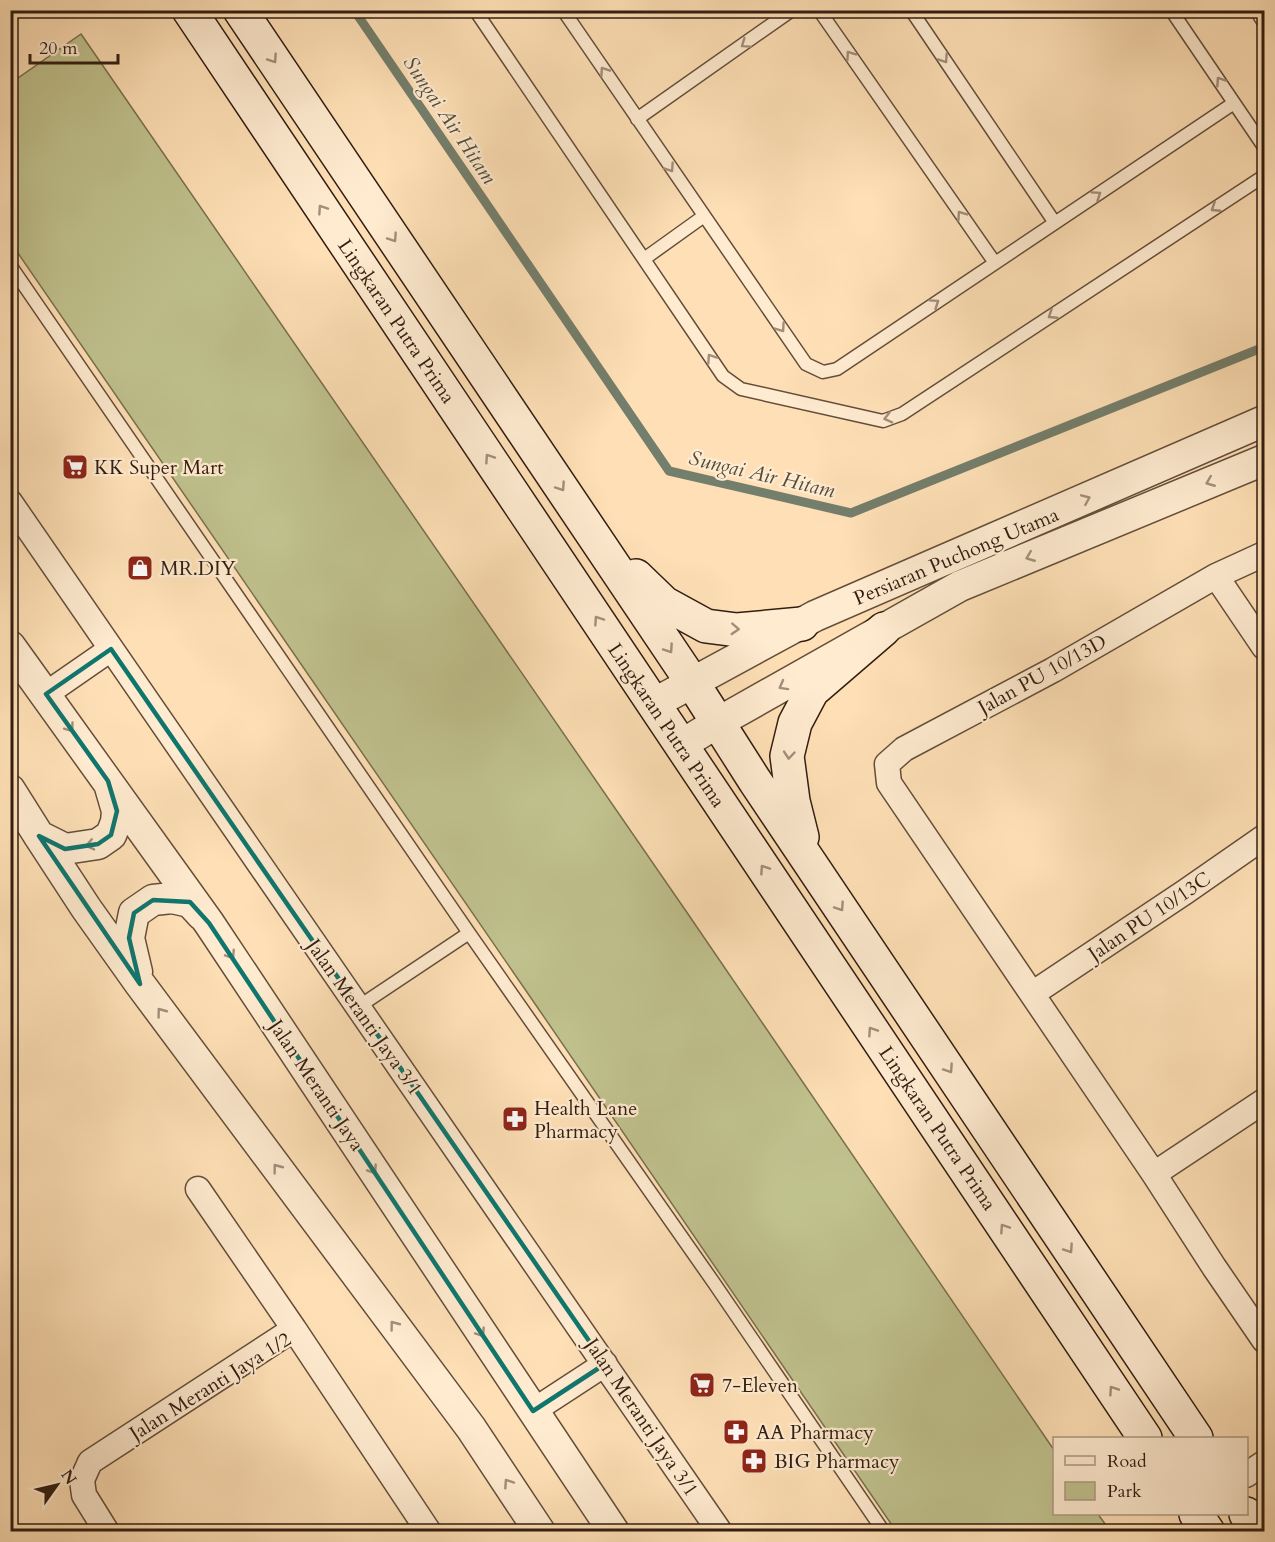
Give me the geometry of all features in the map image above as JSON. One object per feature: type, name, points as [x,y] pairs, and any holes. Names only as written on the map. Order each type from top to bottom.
[{"type":"main road","name":"Lingkaran Putra Prima","points":[[189,10],[1144,1437]]},
{"type":"main road","name":"Lingkaran Putra Prima","points":[[240,10],[1195,1437]]},
{"type":"main road","points":[[588,528],[664,603],[706,626],[737,630],[802,624]]},
{"type":"main road","points":[[808,859],[793,801],[787,756],[795,723],[812,691],[884,629]]},
{"type":"main road","points":[[1197,1515],[1208,1532]]},
{"type":"main road","points":[[1247,1515],[1258,1532]]},
{"type":"street","name":"Persiaran Puchong Utama","points":[[653,704],[826,612],[1264,421]]},
{"type":"street","name":"Persiaran Puchong Utama","points":[[681,745],[960,586],[1264,460]]},
{"type":"street","name":"Jalan Meranti Jaya 3/1","points":[[10,502],[720,1532]]},
{"type":"street","points":[[1264,554],[1216,576],[1264,647]]},
{"type":"street","name":"Jalan PU 10/13D","points":[[1032,993],[890,783],[887,764],[904,749],[1053,669],[1216,576]]},
{"type":"street","name":"Jalan Meranti Jaya","points":[[10,646],[209,923],[614,1532]]},
{"type":"street","points":[[46,694],[111,649]]},
{"type":"street","points":[[39,836],[65,849],[98,844],[111,835],[117,811],[108,782]]},
{"type":"street","points":[[10,790],[86,908],[140,984],[471,1428],[540,1532]]},
{"type":"street","name":"Jalan PU 10/13C","points":[[1032,993],[1264,837]]},
{"type":"street","points":[[140,984],[129,938],[134,913],[153,900],[172,898],[190,902],[209,923]]},
{"type":"street","points":[[1032,993],[1264,1340]]},
{"type":"street","points":[[1154,1174],[1264,1101]]},
{"type":"street","points":[[198,1189],[294,1329]]},
{"type":"street","name":"Jalan Meranti Jaya 1/2","points":[[107,1532],[84,1495],[82,1480],[90,1462],[294,1329],[429,1532]]},
{"type":"street","points":[[533,1411],[605,1364]]},
{"type":"street","points":[[1248,1474],[1264,1463]]},
{"type":"lane","points":[[475,10],[723,376],[741,389],[883,422],[902,414],[1264,176]]},
{"type":"lane","points":[[563,10],[806,364],[823,372],[837,369],[1234,103]]},
{"type":"lane","points":[[637,119],[792,10]]},
{"type":"lane","points":[[819,10],[995,263]]},
{"type":"lane","points":[[911,10],[1055,223]]},
{"type":"lane","points":[[1171,10],[1264,147]]},
{"type":"lane","points":[[1256,10],[1264,23]]},
{"type":"lane","points":[[644,259],[704,216]]},
{"type":"lane","points":[[10,265],[884,1532]]},
{"type":"lane","points":[[358,1007],[469,933]]},
{"type":"highlighted area","points":[[111,649],[605,1364],[533,1411],[209,923],[190,902],[153,900],[134,913],[129,938],[140,984],[39,836],[65,849],[98,844],[111,835],[117,811],[108,781],[46,694]]},
{"type":"green space","points":[[81,34],[688,914],[1053,1449],[1053,1515],[1099,1515],[1110,1531],[896,1531],[11,243],[11,83]]},
{"type":"waterway","name":"Sungai Air Hitam","points":[[354,10],[669,471],[851,513],[1264,347]]},
{"type":"place","name":"KK Super Mart","points":[[75,467]]},
{"type":"place","name":"MR.DIY","points":[[140,568]]},
{"type":"place","name":"Health Lane Pharmacy","points":[[515,1119]]},
{"type":"place","name":"7-Eleven","points":[[702,1385]]},
{"type":"place","name":"AA Pharmacy","points":[[736,1432]]},
{"type":"place","name":"BIG Pharmacy","points":[[754,1461]]}]
